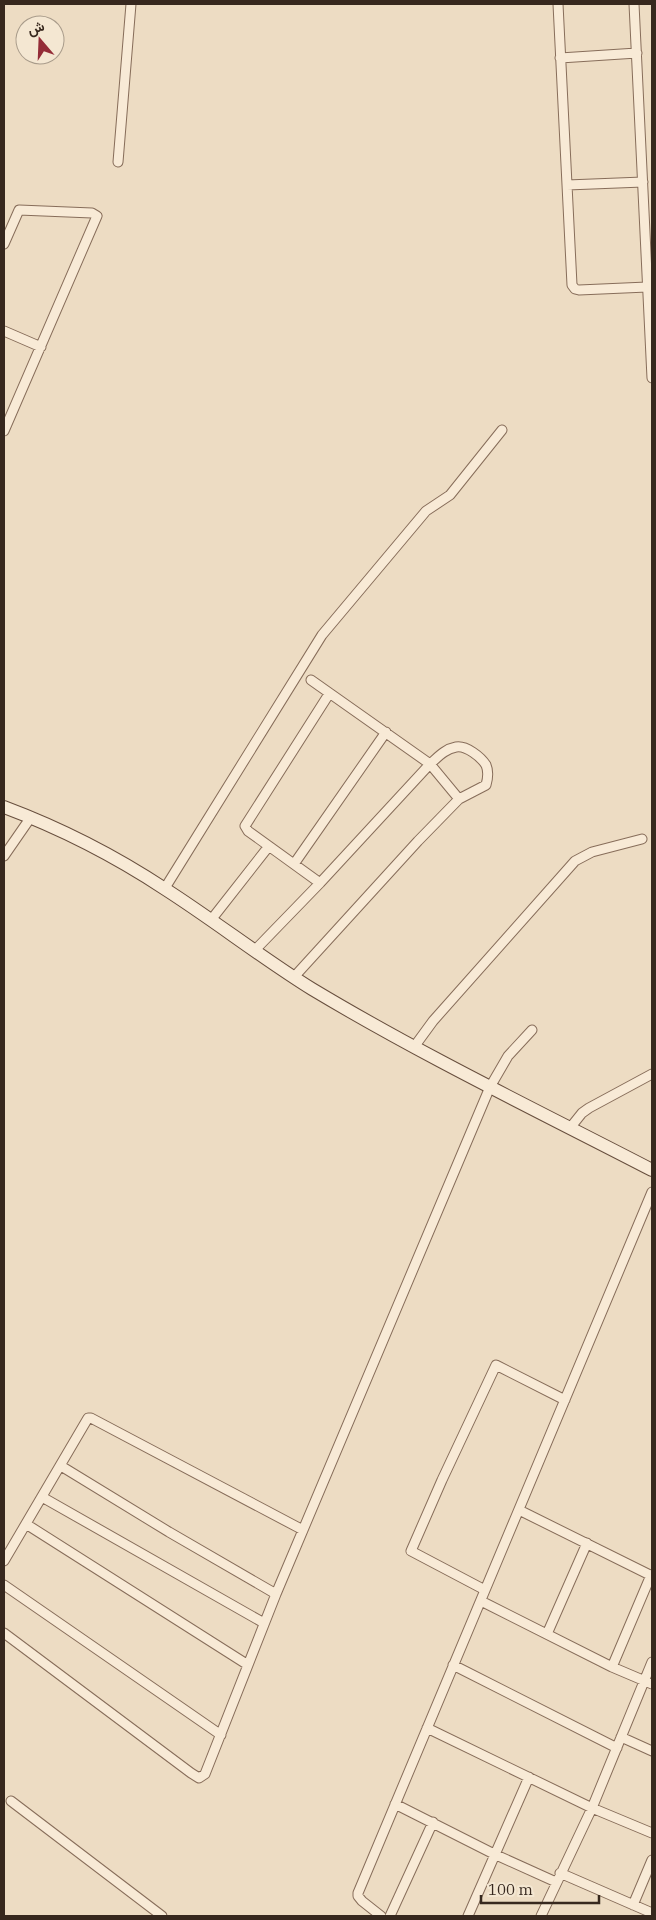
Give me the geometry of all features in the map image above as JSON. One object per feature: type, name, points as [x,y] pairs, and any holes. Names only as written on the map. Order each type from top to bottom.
[{"type":"main road","points":[[4,806],[87,843],[165,888],[294,977],[414,1046],[652,1170]]},
{"type":"street","points":[[118,162],[131,4]]},
{"type":"street","points":[[558,4],[573,288],[579,290],[647,287]]},
{"type":"street","points":[[634,4],[652,378]]},
{"type":"street","points":[[560,58],[637,53]]},
{"type":"street","points":[[567,185],[643,182]]},
{"type":"street","points":[[4,244],[18,211],[21,209],[92,213],[97,216],[4,431]]},
{"type":"street","points":[[4,331],[40,347]]},
{"type":"street","points":[[165,888],[322,635],[426,511],[450,495],[502,430]]},
{"type":"street","points":[[311,680],[430,764],[459,799]]},
{"type":"street","points":[[320,883],[248,831],[245,826],[330,694]]},
{"type":"street","points":[[294,864],[386,732]]},
{"type":"street","points":[[255,950],[430,764],[448,749],[459,746],[470,750],[486,765],[489,776],[486,785],[459,799],[294,977]]},
{"type":"street","points":[[4,856],[31,817]]},
{"type":"street","points":[[414,1046],[575,861],[592,852],[642,839]]},
{"type":"street","points":[[211,920],[268,846]]},
{"type":"street","points":[[4,1633],[199,1778],[205,1774],[276,1594],[490,1087],[508,1056],[532,1030]]},
{"type":"street","points":[[570,1128],[582,1113],[589,1108],[652,1074]]},
{"type":"street","points":[[381,1916],[362,1901],[358,1893],[652,1192]]},
{"type":"street","points":[[485,1590],[411,1551],[496,1365],[565,1400]]},
{"type":"street","points":[[4,1561],[88,1418],[93,1418],[303,1530]]},
{"type":"street","points":[[61,1466],[276,1594]]},
{"type":"street","points":[[42,1498],[264,1623]]},
{"type":"street","points":[[519,1510],[652,1575],[612,1667]]},
{"type":"street","points":[[26,1524],[248,1665]]},
{"type":"street","points":[[547,1634],[586,1543]]},
{"type":"street","points":[[4,1585],[221,1735]]},
{"type":"street","points":[[481,1600],[612,1667],[648,1683]]},
{"type":"street","points":[[541,1916],[592,1808],[621,1737],[648,1683],[652,1662]]},
{"type":"street","points":[[454,1665],[617,1748]]},
{"type":"street","points":[[427,1728],[592,1808],[652,1833]]},
{"type":"street","points":[[621,1737],[652,1751]]},
{"type":"street","points":[[468,1916],[528,1777]]},
{"type":"street","points":[[11,1800],[162,1916]]},
{"type":"street","points":[[395,1804],[494,1854],[652,1913]]},
{"type":"street","points":[[390,1916],[433,1822]]},
{"type":"street","points":[[633,1905],[652,1860]]}]
